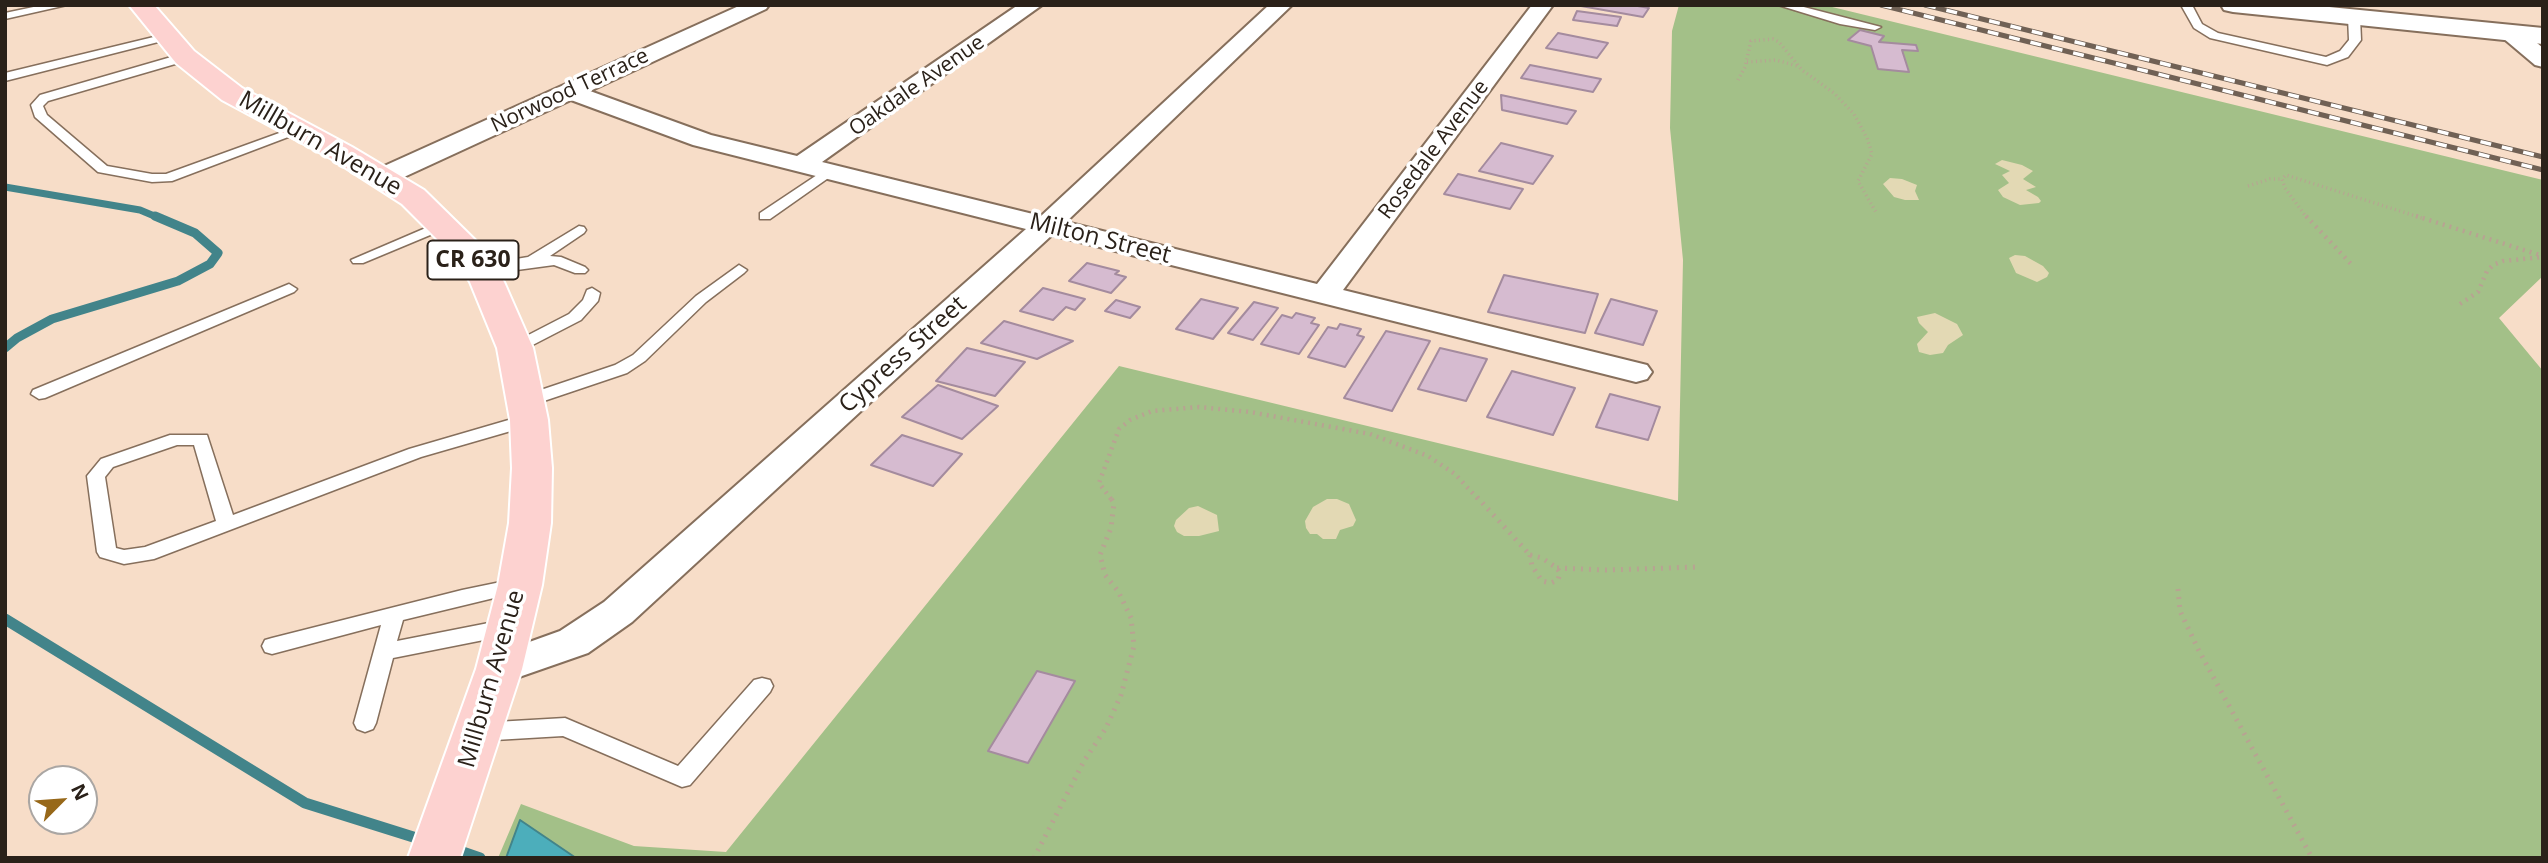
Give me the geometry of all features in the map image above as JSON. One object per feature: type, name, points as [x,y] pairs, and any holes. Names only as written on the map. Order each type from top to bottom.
[{"type":"main road","name":"Millburn Avenue","points":[[141,5],[176,47],[232,94],[342,153],[413,197],[466,249],[492,292],[515,348],[527,411],[532,468],[530,523],[520,585],[504,648],[472,751],[434,858]]},
{"type":"street","name":"Norwood Terrace","points":[[382,177],[759,5]]},
{"type":"street","name":"Oakdale Avenue","points":[[802,165],[1031,5]]},
{"type":"street","name":"Cypress Street","points":[[504,648],[574,642],[618,612],[1047,225],[1282,5]]},
{"type":"street","name":"Rosedale Avenue","points":[[1324,295],[1543,5]]},
{"type":"street","points":[[2233,5],[2340,13],[2543,36]]},
{"type":"street","points":[[2511,33],[2543,60]]},
{"type":"street","name":"Milton Street","points":[[569,91],[702,140],[1636,372]]},
{"type":"lane","points":[[5,16],[62,5]]},
{"type":"lane","points":[[1783,5],[1840,21],[1875,27]]},
{"type":"lane","points":[[2186,5],[2198,26],[2214,36],[2327,61],[2344,54],[2355,40],[2340,13]]},
{"type":"lane","points":[[5,77],[176,47]]},
{"type":"lane","points":[[176,47],[44,98],[37,105],[41,117],[103,169],[152,178],[167,178],[298,131]]},
{"type":"lane","points":[[765,216],[829,171]]},
{"type":"lane","points":[[358,260],[442,225]]},
{"type":"lane","points":[[533,261],[579,230]]},
{"type":"lane","points":[[480,270],[556,260],[580,270]]},
{"type":"lane","points":[[226,524],[201,439],[176,439],[107,463],[96,476],[107,552],[124,557],[147,554],[527,411],[621,369],[639,358],[701,299],[739,270]]},
{"type":"lane","points":[[39,394],[289,289]]},
{"type":"lane","points":[[515,348],[575,317],[590,301],[592,293]]},
{"type":"lane","points":[[272,646],[520,585]]},
{"type":"lane","points":[[365,723],[394,616]]},
{"type":"lane","points":[[384,652],[504,648]]},
{"type":"lane","points":[[472,751],[565,727],[682,778],[762,686]]},
{"type":"path","points":[[1738,80],[1747,62],[1748,45],[1751,41],[1773,39],[1779,42],[1798,66],[1834,93],[1854,114],[1872,154],[1858,181],[1877,214]]},
{"type":"path","points":[[1747,62],[1776,60],[1798,66]]},
{"type":"path","points":[[2248,186],[2270,178],[2282,179],[2286,175],[2543,257]]},
{"type":"path","points":[[2282,179],[2285,188],[2316,230],[2353,265]]},
{"type":"path","points":[[2460,304],[2474,297],[2493,265],[2503,261],[2543,257]]},
{"type":"path","points":[[1034,858],[1084,761],[1106,728],[1121,695],[1134,646],[1131,618],[1118,591],[1105,575],[1100,555],[1111,528],[1114,503],[1099,483],[1119,429],[1130,420],[1152,411],[1199,407],[1250,412],[1370,435],[1428,456],[1455,474],[1530,555],[1532,566],[1542,582],[1558,580],[1560,573],[1557,568],[1542,558],[1530,555]]},
{"type":"path","points":[[1557,568],[1606,570],[1698,567]]},
{"type":"path","points":[[2178,589],[2180,611],[2198,649],[2312,858]]},
{"type":"green space","points":[[1679,5],[1824,5],[2543,180],[2543,276],[2499,318],[2543,371],[2543,858],[498,858],[521,804],[634,846],[726,852],[1119,366],[1678,501],[1683,260],[1670,128],[1672,31]]},
{"type":"sand","points":[[2002,160],[2033,171],[2023,179],[2036,187],[2026,190],[2038,197],[2041,201],[2039,203],[2020,205],[2003,197],[1998,190],[2009,183],[2002,175],[2010,171],[1995,164]]},
{"type":"sand","points":[[1890,178],[1917,185],[1915,191],[1919,200],[1894,197],[1883,184]]},
{"type":"sand","points":[[2015,255],[2025,256],[2043,266],[2049,273],[2047,277],[2037,282],[2016,273],[2009,258]]},
{"type":"sand","points":[[1935,313],[1957,324],[1963,335],[1948,345],[1943,353],[1930,355],[1919,352],[1917,344],[1928,332],[1917,317]]},
{"type":"sand","points":[[1327,499],[1337,499],[1349,504],[1356,520],[1353,526],[1340,530],[1336,539],[1323,539],[1317,534],[1310,534],[1306,528],[1305,521],[1313,507]]},
{"type":"sand","points":[[1198,506],[1217,515],[1219,531],[1199,536],[1184,536],[1177,532],[1174,526],[1176,520],[1189,508]]},
{"type":"water","points":[[520,820],[576,858],[506,858]]},
{"type":"building","points":[[1632,5],[1649,8],[1643,17],[1581,6]]},
{"type":"building","points":[[1577,11],[1621,17],[1617,26],[1573,20]]},
{"type":"building","points":[[1860,30],[1884,36],[1879,42],[1916,45],[1918,51],[1902,50],[1909,72],[1878,69],[1871,46],[1848,40]]},
{"type":"building","points":[[1558,33],[1608,43],[1597,58],[1546,48]]},
{"type":"building","points":[[1530,65],[1601,79],[1593,92],[1521,78]]},
{"type":"building","points":[[1501,95],[1576,111],[1567,124],[1502,110]]},
{"type":"building","points":[[1501,143],[1553,156],[1533,184],[1479,171]]},
{"type":"building","points":[[1458,174],[1523,189],[1510,209],[1444,194]]},
{"type":"building","points":[[1087,263],[1119,271],[1115,274],[1126,277],[1111,293],[1069,281]]},
{"type":"building","points":[[1504,275],[1598,294],[1585,333],[1488,312]]},
{"type":"building","points":[[1043,288],[1085,299],[1075,310],[1066,307],[1053,320],[1020,311]]},
{"type":"building","points":[[1201,299],[1238,308],[1213,339],[1176,329]]},
{"type":"building","points":[[1611,299],[1657,311],[1643,345],[1595,333]]},
{"type":"building","points":[[1116,300],[1140,307],[1130,318],[1105,311]]},
{"type":"building","points":[[1254,302],[1278,308],[1253,340],[1228,333]]},
{"type":"building","points":[[1296,313],[1315,318],[1311,323],[1319,325],[1299,354],[1261,344],[1282,315],[1292,318]]},
{"type":"building","points":[[1004,321],[1073,341],[1037,359],[981,343]]},
{"type":"building","points":[[1340,324],[1361,329],[1357,335],[1364,337],[1345,367],[1308,357],[1328,327],[1337,329]]},
{"type":"building","points":[[1386,331],[1430,341],[1392,411],[1344,398]]},
{"type":"building","points":[[967,348],[1025,362],[995,396],[936,381]]},
{"type":"building","points":[[1440,348],[1487,359],[1466,401],[1418,389]]},
{"type":"building","points":[[1512,371],[1575,388],[1553,435],[1487,417]]},
{"type":"building","points":[[938,385],[998,406],[962,439],[902,417]]},
{"type":"building","points":[[1610,394],[1660,407],[1648,440],[1596,427]]},
{"type":"building","points":[[902,435],[962,454],[933,486],[871,465]]},
{"type":"building","points":[[1037,671],[1075,681],[1028,763],[988,751]]},
{"type":"waterway","points":[[5,187],[140,210],[159,218]]},
{"type":"waterway","points":[[5,348],[17,338],[52,319],[178,281],[210,264],[218,253],[195,233],[155,216]]},
{"type":"waterway","points":[[5,619],[305,803],[426,841]]},
{"type":"waterway","points":[[451,848],[480,858]]},
{"type":"railway","points":[[1881,5],[2543,170]]},
{"type":"railway","points":[[1925,5],[2543,157]]}]
